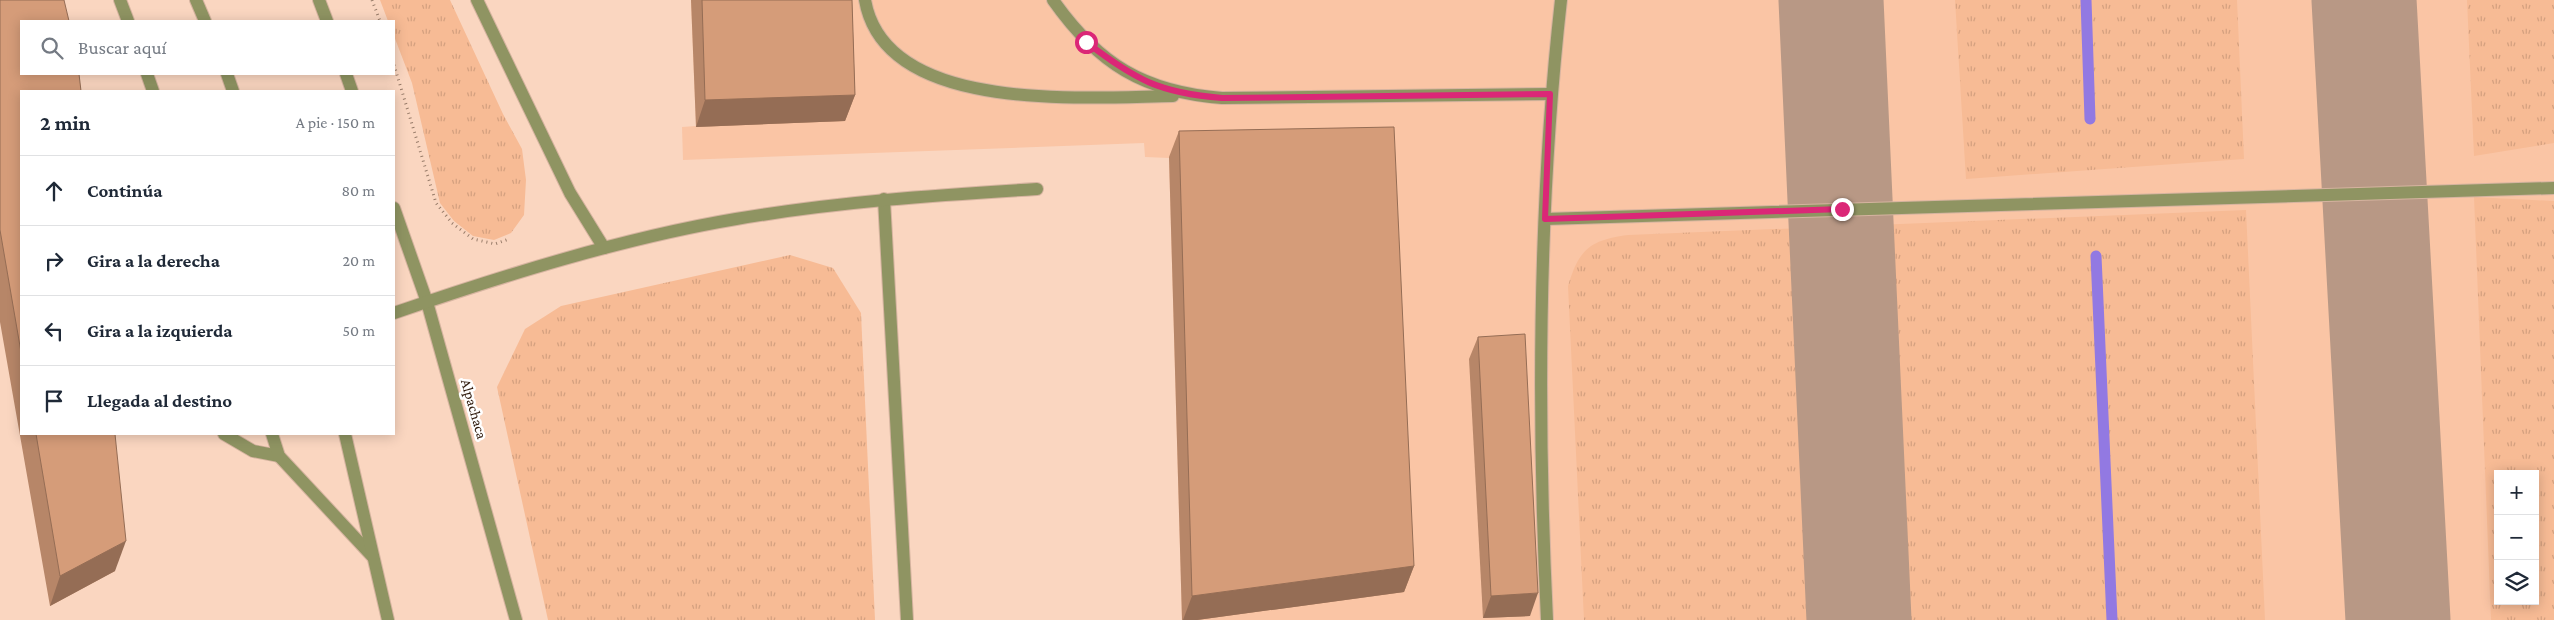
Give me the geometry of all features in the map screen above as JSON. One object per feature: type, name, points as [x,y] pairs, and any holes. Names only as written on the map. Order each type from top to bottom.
[{"type":"lane","points":[[120,0],[128,20]]},
{"type":"lane","points":[[196,0],[205,20]]},
{"type":"lane","points":[[319,0],[327,20]]},
{"type":"lane","points":[[477,0],[570,193],[604,248]]},
{"type":"lane","points":[[864,0],[878,36],[896,56],[930,76],[1004,93],[1052,97],[1190,96],[1222,98],[1550,94]]},
{"type":"lane","points":[[1053,0],[1086,42],[1131,74],[1161,88],[1190,96]]},
{"type":"lane","points":[[1547,620],[1541,492],[1545,219],[1550,94],[1561,0]]},
{"type":"lane","points":[[147,75],[153,90]]},
{"type":"lane","points":[[227,75],[233,90]]},
{"type":"lane","points":[[346,75],[352,90]]},
{"type":"lane","points":[[1545,219],[2554,188]]},
{"type":"lane","points":[[395,313],[604,248],[735,219],[884,199],[1037,189]]},
{"type":"lane","points":[[884,199],[907,620]]},
{"type":"lane","name":"Alpachaca","points":[[395,211],[427,302],[516,620]]},
{"type":"lane","points":[[226,435],[253,451],[279,456]]},
{"type":"lane","points":[[272,435],[279,456],[372,556]]},
{"type":"lane","points":[[345,435],[388,620]]},
{"type":"path","points":[[372,0],[380,20]]},
{"type":"path","points":[[395,68],[436,203],[452,223],[473,239],[495,244],[510,239]]},
{"type":"shaded area","points":[[691,0],[2554,0],[2554,620],[1182,620],[1169,158],[1145,157],[1144,143],[683,160],[682,127],[696,126]]},
{"type":"green space","points":[[380,0],[450,0],[503,114],[522,149],[526,180],[524,215],[511,233],[494,240],[473,236],[454,221],[440,203],[412,83],[395,39],[395,20],[388,20]]},
{"type":"green space","points":[[1955,0],[2237,0],[2244,159],[1966,179]]},
{"type":"green space","points":[[2467,0],[2554,0],[2554,143],[2474,156]]},
{"type":"green space","points":[[2474,197],[2554,201],[2554,620],[2491,620]]},
{"type":"green space","points":[[2246,210],[2265,620],[1584,620],[1568,286],[1577,263],[1588,248],[1604,240],[1628,235]]},
{"type":"green space","points":[[790,255],[833,268],[861,313],[875,620],[548,620],[497,387],[525,329],[561,306]]},
{"type":"building","points":[[0,0],[64,0],[69,20],[20,20],[20,75],[79,75],[81,90],[20,90],[20,346],[0,230]]},
{"type":"building","points":[[702,0],[852,0],[855,95],[705,100]]},
{"type":"building","points":[[1394,127],[1414,566],[1192,596],[1179,131]]},
{"type":"building","points":[[1525,334],[1538,593],[1491,596],[1478,337]]},
{"type":"building","points":[[36,435],[115,435],[126,541],[60,576]]},
{"type":"waterway","points":[[2086,0],[2090,119]]},
{"type":"waterway","points":[[2096,256],[2112,620]]},
{"type":"taxiway","points":[[1831,0],[1859,620]]},
{"type":"taxiway","points":[[2364,0],[2398,620]]},
{"type":"route","points":[[1086,42],[1131,74],[1161,88],[1190,96],[1222,98],[1550,94],[1545,219],[1842,209]]}]
